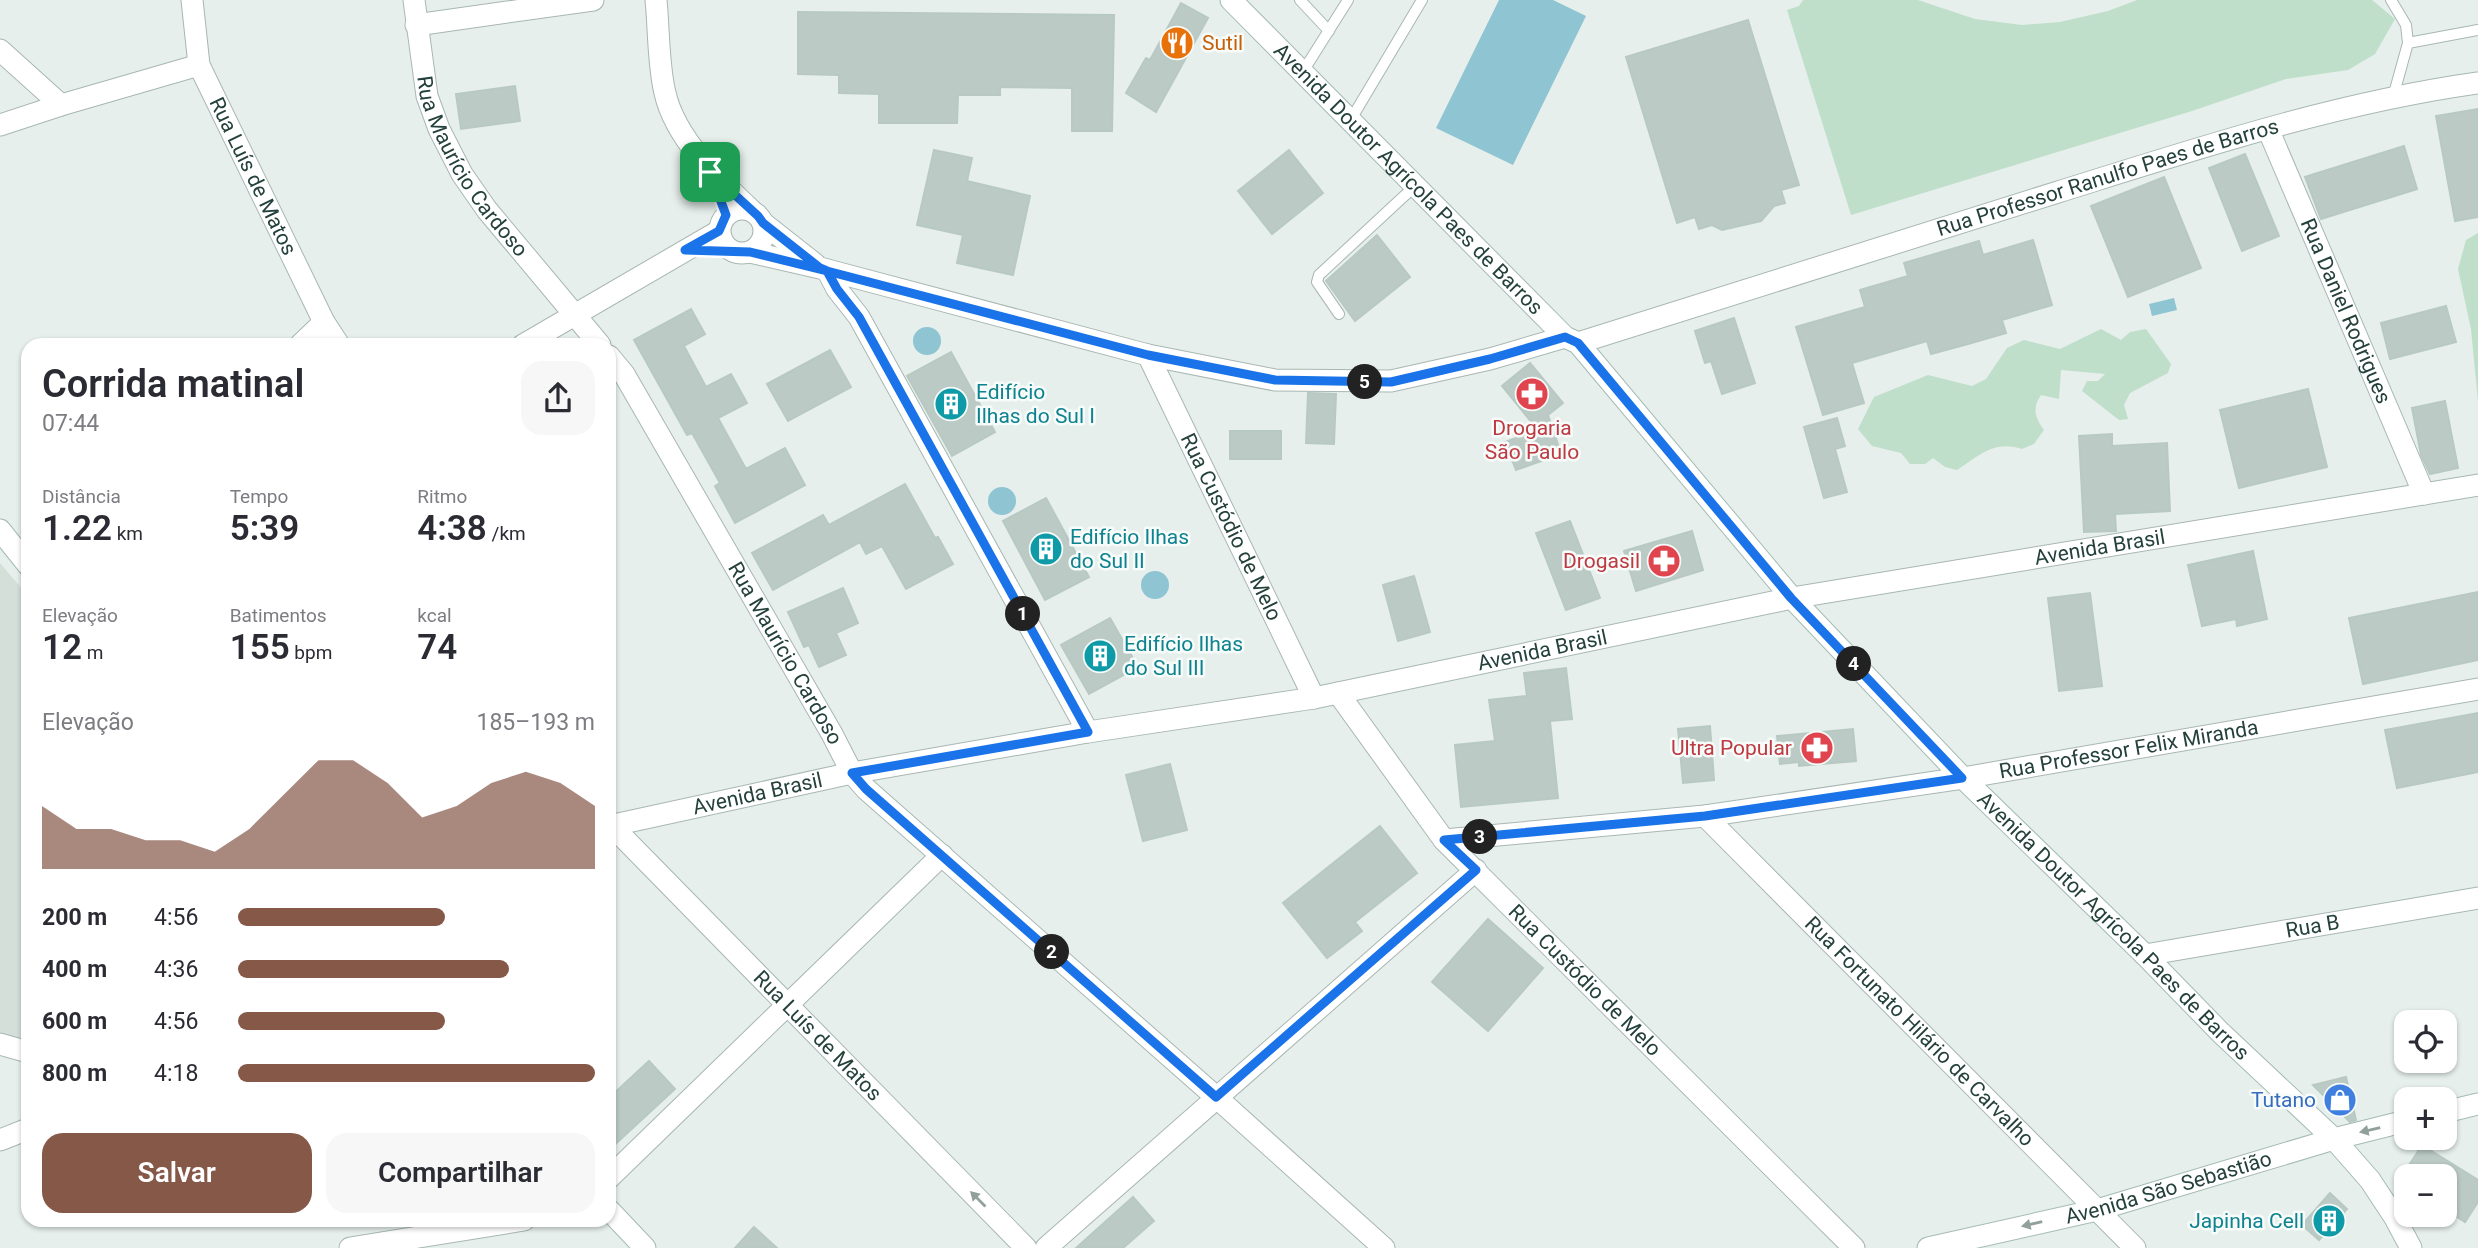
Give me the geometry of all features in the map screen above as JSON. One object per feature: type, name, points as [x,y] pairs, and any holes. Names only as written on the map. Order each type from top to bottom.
[{"type":"street","name":"Rua Luís de Matos","points":[[192,0],[200,65],[324,322],[335,338]]},
{"type":"street","name":"Rua Maurício Cardoso","points":[[414,0],[427,96],[439,129],[462,174],[487,210],[594,338]]},
{"type":"street","points":[[416,25],[593,0]]},
{"type":"street","points":[[656,0],[664,93],[675,121],[710,172],[757,217],[824,269],[859,317],[1088,732]]},
{"type":"street","name":"Avenida Doutor Agrícola Paes de Barros","points":[[1231,0],[1572,340],[1791,598],[1962,778],[2333,1139],[2370,1181],[2411,1248]]},
{"type":"street","points":[[0,50],[61,105]]},
{"type":"street","points":[[0,125],[200,65]]},
{"type":"street","name":"Rua Professor Ranulfo Paes de Barros","points":[[1572,340],[2334,110],[2422,91],[2478,83]]},
{"type":"street","name":"Rua Daniel Rodrigues","points":[[2268,129],[2424,494]]},
{"type":"street","points":[[710,172],[725,247],[824,269],[1148,355],[1275,380],[1391,382],[1572,340]]},
{"type":"street","points":[[535,338],[685,250],[722,223],[733,210],[757,217],[765,232],[763,240],[741,252],[685,250]]},
{"type":"street","points":[[859,317],[863,280]]},
{"type":"street","points":[[307,338],[324,322]]},
{"type":"street","name":"Rua Custódio de Melo","points":[[1148,355],[1314,698]]},
{"type":"street","name":"Rua Maurício Cardoso","points":[[616,366],[631,386],[852,773],[866,789],[1384,1248]]},
{"type":"street","name":"Avenida Brasil","points":[[616,824],[852,773],[1088,732],[1314,698],[1791,598],[2478,485]]},
{"type":"street","points":[[0,530],[21,556]]},
{"type":"street","name":"Rua Professor Felix Miranda","points":[[1444,840],[1705,816],[1962,778],[2478,690]]},
{"type":"street","name":"Rua Custódio de Melo","points":[[1338,693],[1444,840],[1854,1248]]},
{"type":"street","name":"Rua Fortunato Hilário de Carvalho","points":[[1705,816],[2135,1248]]},
{"type":"street","name":"Rua Luís de Matos","points":[[616,831],[1026,1248]]},
{"type":"street","points":[[616,1171],[942,855]]},
{"type":"street","points":[[1046,1248],[1476,870]]},
{"type":"street","name":"Rua B","points":[[2145,955],[2478,898]]},
{"type":"street","points":[[0,1044],[21,1050]]},
{"type":"street","points":[[2457,1109],[2478,1104]]},
{"type":"street","name":"Avenida São Sebastião","points":[[1928,1248],[2097,1210],[2333,1139],[2394,1124]]},
{"type":"street","points":[[0,1140],[21,1132]]},
{"type":"street","points":[[616,1217],[645,1248]]},
{"type":"street","points":[[350,1248],[480,1227]]},
{"type":"lane","points":[[1300,0],[1328,31]]},
{"type":"lane","points":[[1302,73],[1348,0]]},
{"type":"lane","points":[[1350,121],[1422,0]]},
{"type":"lane","points":[[2391,0],[2406,24],[2408,43],[2393,97]]},
{"type":"lane","points":[[2408,43],[2478,30]]},
{"type":"lane","points":[[1339,314],[1317,282],[1319,275],[1416,185]]},
{"type":"shaded area","points":[[0,563],[21,588],[21,1040],[0,1033]]},
{"type":"green space","points":[[1803,0],[1918,0],[1975,19],[2022,25],[2060,22],[2108,11],[2137,0],[2372,0],[2395,19],[2375,54],[2348,70],[2286,79],[2192,111],[1851,215],[1787,10],[1799,6]]},
{"type":"green space","points":[[2478,233],[2478,402],[2471,329],[2458,269],[2466,240]]},
{"type":"green space","points":[[2101,329],[2121,340],[2130,332],[2146,329],[2171,364],[2168,373],[2130,393],[2124,405],[2128,419],[2119,420],[2082,391],[2087,381],[2098,381],[2105,374],[2061,370],[2059,399],[2041,395],[2036,404],[2038,421],[2044,430],[2034,444],[2022,449],[2003,446],[1988,450],[1957,470],[1945,467],[1933,458],[1925,464],[1910,464],[1901,453],[1872,446],[1858,429],[1874,397],[1928,375],[1972,386],[1986,379],[2007,348],[2024,340],[2060,349]]},
{"type":"water","points":[[1499,0],[1553,0],[1586,16],[1513,165],[1436,128]]},
{"type":"water","points":[[2174,298],[2177,310],[2152,316],[2149,304]]},
{"type":"water","points":[[927,327],[937,331],[941,341],[937,351],[927,355],[917,351],[913,341],[917,331]]},
{"type":"water","points":[[1002,487],[1012,491],[1016,501],[1012,511],[1002,515],[992,511],[988,501],[992,491]]},
{"type":"water","points":[[1155,571],[1165,575],[1169,585],[1165,595],[1155,599],[1145,595],[1141,585],[1145,575]]},
{"type":"building","name":"Sutil","points":[[1181,3],[1208,18],[1156,112],[1126,93],[1146,58],[1150,60]]},
{"type":"building","points":[[798,12],[1114,15],[1112,131],[1072,131],[1072,88],[1000,87],[1000,95],[958,95],[957,123],[879,123],[879,94],[839,93],[839,75],[798,74]]},
{"type":"building","points":[[1748,20],[1799,185],[1781,190],[1785,203],[1774,206],[1761,221],[1722,230],[1712,225],[1699,229],[1695,217],[1677,223],[1626,57]]},
{"type":"building","points":[[515,86],[520,121],[461,129],[456,94]]},
{"type":"building","points":[[2478,109],[2478,217],[2455,221],[2436,116]]},
{"type":"building","points":[[2404,146],[2417,189],[2321,219],[2305,177]]},
{"type":"building","points":[[934,150],[972,158],[967,181],[1030,196],[1013,275],[957,263],[963,235],[917,225]]},
{"type":"building","points":[[1289,150],[1323,193],[1272,234],[1238,191]]},
{"type":"building","points":[[2245,154],[2279,236],[2242,251],[2209,168]]},
{"type":"building","points":[[2164,177],[2201,268],[2128,297],[2091,206]]},
{"type":"building","points":[[1377,235],[1410,277],[1355,321],[1326,281]]},
{"type":"building","points":[[2033,240],[2052,305],[2002,320],[2006,333],[1931,354],[1927,341],[1852,363],[1864,403],[1823,415],[1796,327],[1865,307],[1860,290],[1908,276],[1904,263],[1979,241],[1983,255]]},
{"type":"building","points":[[2446,306],[2456,342],[2390,359],[2381,323]]},
{"type":"building","points":[[691,309],[705,334],[684,346],[706,387],[731,374],[747,403],[718,418],[746,469],[785,448],[805,485],[735,523],[715,486],[720,483],[692,433],[687,435],[634,340]]},
{"type":"building","points":[[1734,318],[1755,383],[1722,394],[1711,361],[1705,363],[1695,331]]},
{"type":"building","points":[[830,350],[851,387],[788,421],[767,384]]},
{"type":"building","name":"Edifício Ilhas do Sul I","points":[[951,352],[995,432],[952,456],[907,376]]},
{"type":"building","points":[[1530,363],[1563,403],[1548,415],[1562,456],[1558,455],[1516,470],[1505,442],[1538,430],[1502,386]]},
{"type":"building","points":[[2308,389],[2327,467],[2239,488],[2220,410]]},
{"type":"building","points":[[1308,393],[1336,394],[1334,444],[1306,443]]},
{"type":"building","points":[[2445,401],[2458,468],[2430,474],[2421,455],[2412,408]]},
{"type":"building","points":[[1837,418],[1845,446],[1835,449],[1847,492],[1824,498],[1804,427]]},
{"type":"building","points":[[1230,431],[1281,431],[1281,459],[1230,459]]},
{"type":"building","points":[[2112,434],[2112,446],[2167,443],[2170,511],[2115,514],[2116,531],[2084,532],[2079,436]]},
{"type":"building","points":[[905,484],[953,564],[906,589],[882,546],[866,554],[860,542],[773,590],[752,553],[823,515],[829,525]]},
{"type":"building","name":"Edifício Ilhas do Sul II","points":[[1046,498],[1089,577],[1045,600],[1003,521]]},
{"type":"building","points":[[1570,521],[1600,598],[1566,610],[1536,533]]},
{"type":"building","name":"Drogasil","points":[[1692,531],[1703,570],[1636,591],[1624,551]]},
{"type":"building","points":[[2253,551],[2267,619],[2237,626],[2236,619],[2202,626],[2188,565]]},
{"type":"building","points":[[1414,576],[1430,632],[1398,641],[1383,585]]},
{"type":"building","points":[[843,588],[858,623],[836,633],[846,655],[819,667],[809,645],[804,647],[788,612]]},
{"type":"building","points":[[2478,592],[2478,660],[2363,684],[2349,618]]},
{"type":"building","points":[[2090,593],[2102,686],[2059,691],[2048,598]]},
{"type":"building","name":"Edifício Ilhas do Sul III","points":[[1110,618],[1138,667],[1089,694],[1061,645]]},
{"type":"building","points":[[1566,668],[1572,719],[1550,721],[1558,798],[1461,807],[1455,745],[1495,741],[1489,700],[1527,696],[1524,673]]},
{"type":"building","points":[[2478,713],[2478,772],[2397,788],[2385,730]]},
{"type":"building","points":[[1710,726],[1714,780],[1683,783],[1678,729]]},
{"type":"building","name":"Ultra Popular","points":[[1853,729],[1856,761],[1799,766],[1799,762],[1780,764],[1777,736]]},
{"type":"building","points":[[1170,764],[1187,830],[1143,841],[1126,775]]},
{"type":"building","points":[[1380,826],[1417,873],[1355,922],[1362,931],[1327,958],[1283,903]]},
{"type":"building","points":[[1488,919],[1543,968],[1488,1031],[1432,982]]},
{"type":"building","points":[[649,1061],[675,1089],[616,1144],[616,1092]]},
{"type":"building","name":"Tutano","points":[[2346,1077],[2356,1120],[2350,1122],[2313,1085]]},
{"type":"building","points":[[2419,1150],[2430,1150],[2452,1164],[2410,1164]]},
{"type":"building","points":[[2457,1167],[2478,1180],[2478,1202],[2465,1222],[2457,1217]]},
{"type":"building","points":[[2330,1193],[2347,1209],[2319,1240],[2302,1225]]},
{"type":"building","points":[[1133,1197],[1154,1221],[1123,1248],[1076,1248]]},
{"type":"building","points":[[754,1227],[777,1248],[735,1248]]},
{"type":"place","name":"Sutil","points":[[1177,43]]},
{"type":"place","name":"Drogaria São Paulo","points":[[1532,394]]},
{"type":"place","name":"Edifício Ilhas do Sul I","points":[[951,404]]},
{"type":"place","name":"Edifício Ilhas do Sul II","points":[[1046,549]]},
{"type":"place","name":"Drogasil","points":[[1664,561]]},
{"type":"place","name":"Edifício Ilhas do Sul III","points":[[1100,656]]},
{"type":"place","name":"Ultra Popular","points":[[1817,748]]},
{"type":"place","name":"Tutano","points":[[2340,1100]]},
{"type":"place","name":"Japinha Cell","points":[[2329,1221]]},
{"type":"route","points":[[710,172],[726,215],[719,231],[685,250],[741,254],[750,252],[827,271],[859,317],[1088,732],[852,773],[866,789],[1216,1097],[1476,870],[1444,840],[1705,816],[1962,778],[1791,598],[1578,343],[1565,337],[1490,359],[1391,382],[1275,380],[1211,368],[1148,355],[827,271],[763,223],[710,172]]}]
